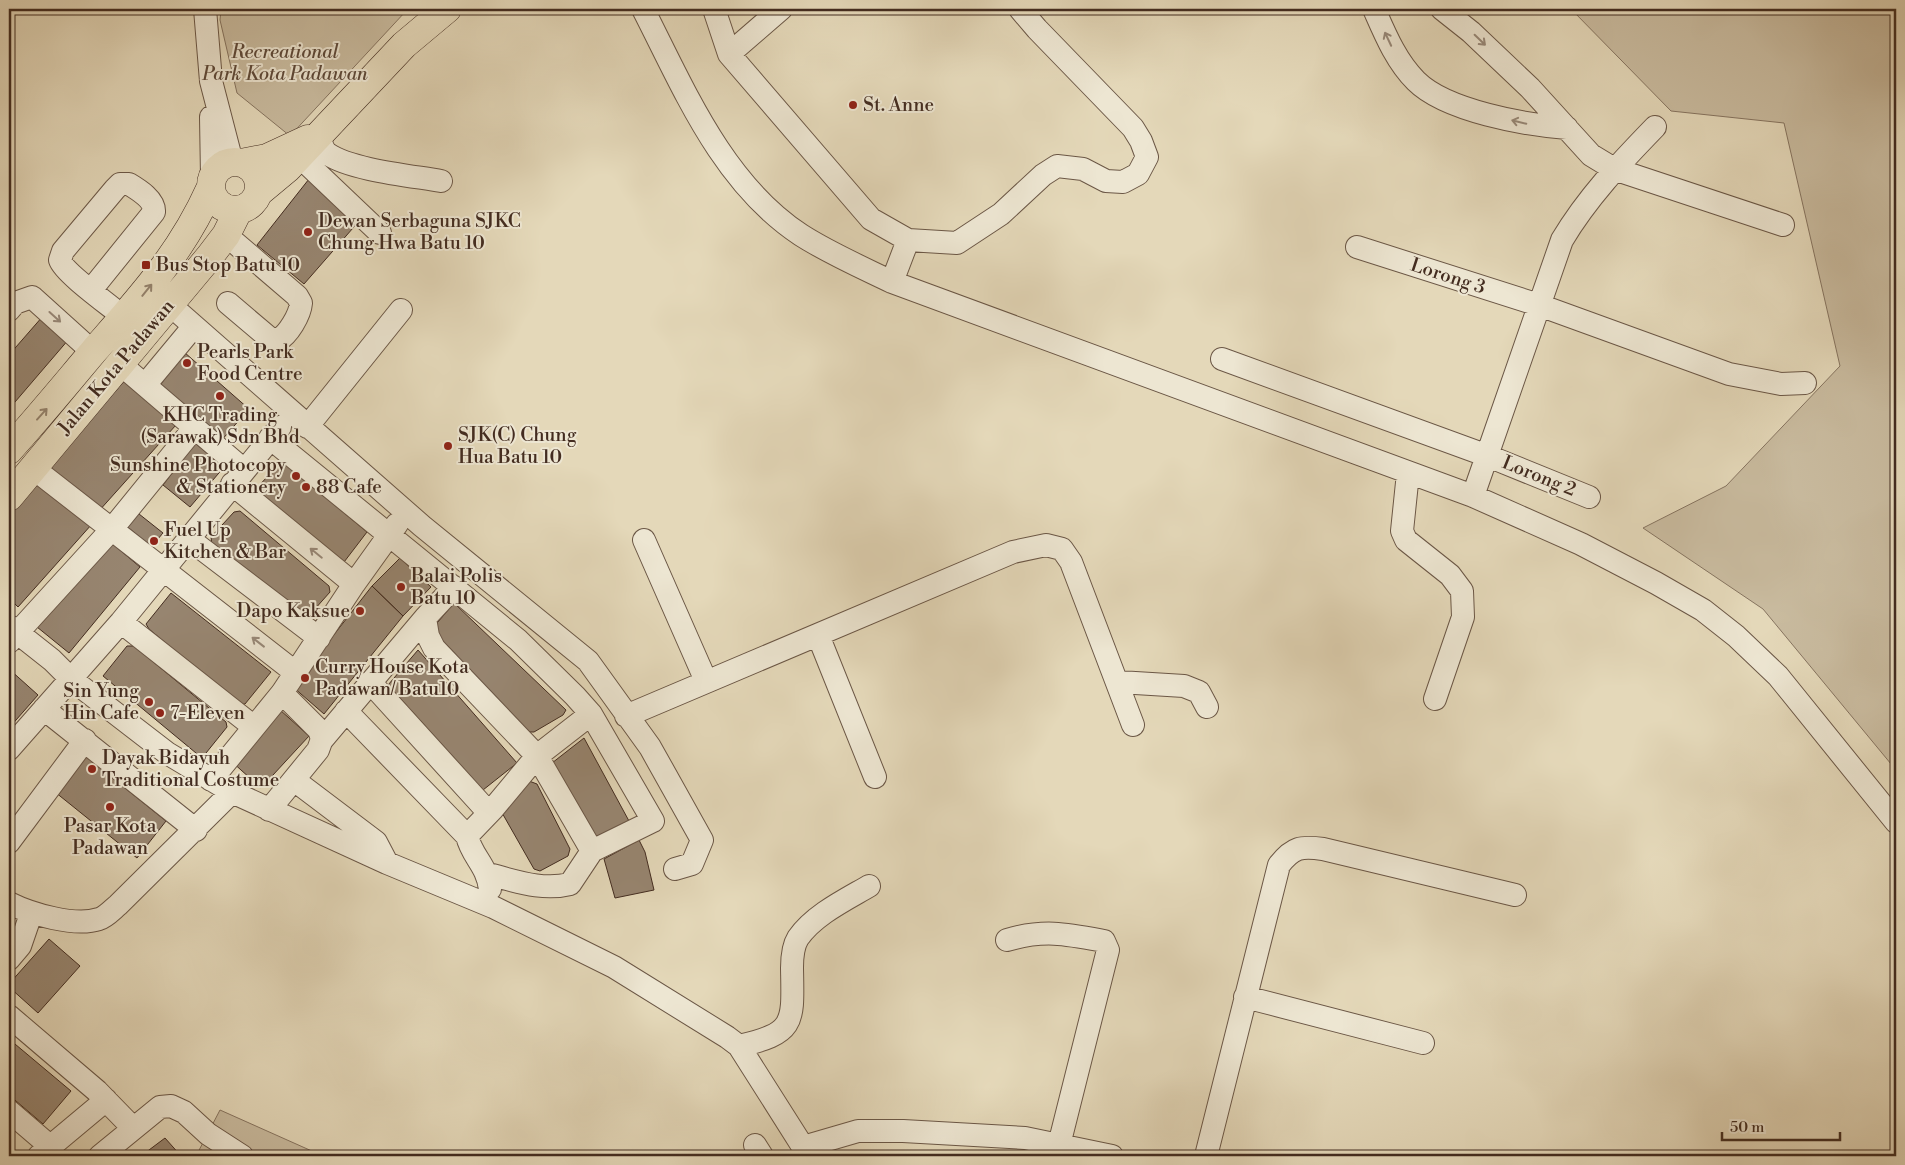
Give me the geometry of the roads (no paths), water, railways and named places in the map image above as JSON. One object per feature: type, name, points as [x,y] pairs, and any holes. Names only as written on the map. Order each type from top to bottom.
[{"type":"main road","points":[[224,173],[217,203],[223,208],[238,211],[251,205],[258,193],[276,180],[404,45],[447,9]]},
{"type":"main road","points":[[224,173],[272,156],[319,134]]},
{"type":"main road","points":[[224,173],[254,171],[257,178],[258,193]]},
{"type":"main road","name":"Jalan Kota Padawan","points":[[9,450],[124,318],[174,256],[224,173]]},
{"type":"main road","name":"Jalan Kota Padawan","points":[[9,497],[226,235],[238,211]]},
{"type":"street","points":[[206,9],[211,81],[224,173]]},
{"type":"street","points":[[643,9],[712,139],[734,171],[765,206],[800,234],[845,260],[892,282],[1473,496],[1589,548],[1703,610],[1730,631],[1778,676],[1896,822]]},
{"type":"street","points":[[714,9],[729,54],[871,219],[908,240],[957,243],[1002,214],[1043,175],[1057,166],[1083,169],[1106,181],[1123,182],[1138,174],[1147,157],[1141,141],[1133,128],[1020,9]]},
{"type":"street","points":[[729,54],[781,9]]},
{"type":"street","points":[[1374,9],[1400,60],[1416,82],[1442,98],[1480,112],[1535,126],[1567,128]]},
{"type":"street","points":[[1442,9],[1471,32],[1567,128],[1591,155],[1614,169],[1783,225]]},
{"type":"street","points":[[1473,496],[1562,240],[1576,217],[1614,169],[1655,127]]},
{"type":"street","points":[[319,134],[323,149],[333,157],[356,165],[441,181]]},
{"type":"street","points":[[299,156],[380,233]]},
{"type":"street","points":[[91,290],[154,212],[150,200],[129,184],[120,184],[115,189],[61,256],[65,268],[124,318]]},
{"type":"street","points":[[226,235],[297,296],[301,303],[300,311],[285,334],[278,340],[268,337],[228,303]]},
{"type":"street","points":[[892,282],[908,240]]},
{"type":"street","name":"Lorong 3","points":[[1357,247],[1539,305],[1729,374],[1781,384],[1805,383]]},
{"type":"street","points":[[11,304],[32,297],[93,352]]},
{"type":"street","points":[[169,304],[406,512],[588,661],[650,747],[702,840],[692,864],[674,869]]},
{"type":"street","points":[[9,749],[165,570],[270,438],[299,420],[401,310]]},
{"type":"street","points":[[145,385],[194,326]]},
{"type":"street","name":"Lorong 2","points":[[1222,359],[1488,456],[1589,497]]},
{"type":"street","points":[[119,363],[195,427],[238,477],[354,584]]},
{"type":"street","points":[[195,427],[112,529],[12,634],[167,753],[232,792],[387,863],[492,907],[614,967],[739,1046],[806,1152],[858,1131],[903,1131],[1025,1138],[1112,1156]]},
{"type":"street","points":[[270,438],[518,640],[575,696],[591,714],[653,821],[592,851],[570,884],[554,888],[535,886],[488,874]]},
{"type":"street","points":[[33,468],[296,672]]},
{"type":"street","points":[[1408,473],[1402,531],[1406,540],[1450,575],[1462,591],[1463,617],[1434,699]]},
{"type":"street","points":[[211,780],[282,692],[354,584],[406,512]]},
{"type":"street","points":[[189,539],[319,638]]},
{"type":"street","points":[[644,540],[706,681]]},
{"type":"street","points":[[626,716],[1013,552],[1046,545],[1062,549],[1071,562],[1119,682],[1134,725]]},
{"type":"street","points":[[270,810],[318,750],[322,740],[425,618],[454,587]]},
{"type":"street","points":[[425,618],[428,636],[434,648],[537,756],[592,851]]},
{"type":"street","points":[[121,622],[254,727]]},
{"type":"street","points":[[818,635],[875,776]]},
{"type":"street","points":[[370,682],[489,813]]},
{"type":"street","points":[[1119,682],[1184,686],[1199,692],[1207,708]]},
{"type":"street","points":[[282,692],[319,730],[322,740]]},
{"type":"street","points":[[44,709],[196,830]]},
{"type":"street","points":[[346,711],[467,836],[469,844],[488,874],[492,907]]},
{"type":"street","points":[[467,836],[537,756],[591,714]]},
{"type":"street","points":[[9,842],[85,740]]},
{"type":"street","points":[[294,780],[376,842],[387,863]]},
{"type":"street","points":[[9,903],[31,914],[69,920],[100,919],[118,905],[196,830],[232,792]]},
{"type":"street","points":[[1206,1156],[1278,865],[1289,852],[1306,847],[1323,849],[1515,895]]},
{"type":"street","points":[[739,1046],[767,1040],[779,1033],[790,1021],[793,1006],[792,960],[797,940],[808,926],[869,886]]},
{"type":"street","points":[[9,959],[20,946],[31,914]]},
{"type":"street","points":[[1007,940],[1032,933],[1047,933],[1104,941],[1108,950],[1059,1144]]},
{"type":"street","points":[[1245,997],[1423,1042]]},
{"type":"street","points":[[9,1016],[106,1100],[133,1128]]},
{"type":"street","points":[[9,1111],[45,1152],[106,1100]]},
{"type":"street","points":[[100,1156],[160,1107],[171,1106],[184,1112],[208,1134],[242,1156]]},
{"type":"place","name":"St. Anne","points":[[853,105]]},
{"type":"place","name":"Dewan Serbaguna SJKC Chung Hwa Batu 10","points":[[308,232]]},
{"type":"place","name":"Bus Stop Batu 10","points":[[146,265]]},
{"type":"place","name":"Pearls Park Food Centre","points":[[187,363]]},
{"type":"place","name":"KHC Trading (Sarawak) Sdn Bhd","points":[[220,396]]},
{"type":"place","name":"SJK(C) Chung Hua Batu 10","points":[[448,446]]},
{"type":"place","name":"Sunshine Photocopy & Stationery","points":[[296,476]]},
{"type":"place","name":"88 Cafe","points":[[306,487]]},
{"type":"place","name":"Fuel Up Kitchen & Bar","points":[[154,541]]},
{"type":"place","name":"Balai Polis Batu 10","points":[[401,587]]},
{"type":"place","name":"Dapo Kaksue","points":[[360,611]]},
{"type":"place","name":"Curry House Kota Padawan/ Batu10","points":[[305,678]]},
{"type":"place","name":"Sin Yung Hin Cafe","points":[[149,702]]},
{"type":"place","name":"7-Eleven","points":[[160,713]]},
{"type":"place","name":"Dayak Bidayuh Traditional Costume","points":[[92,769]]},
{"type":"place","name":"Pasar Kota Padawan","points":[[110,807]]},
{"type":"park label","name":"Recreational Park Kota Padawan","points":[[285,63]]}]
